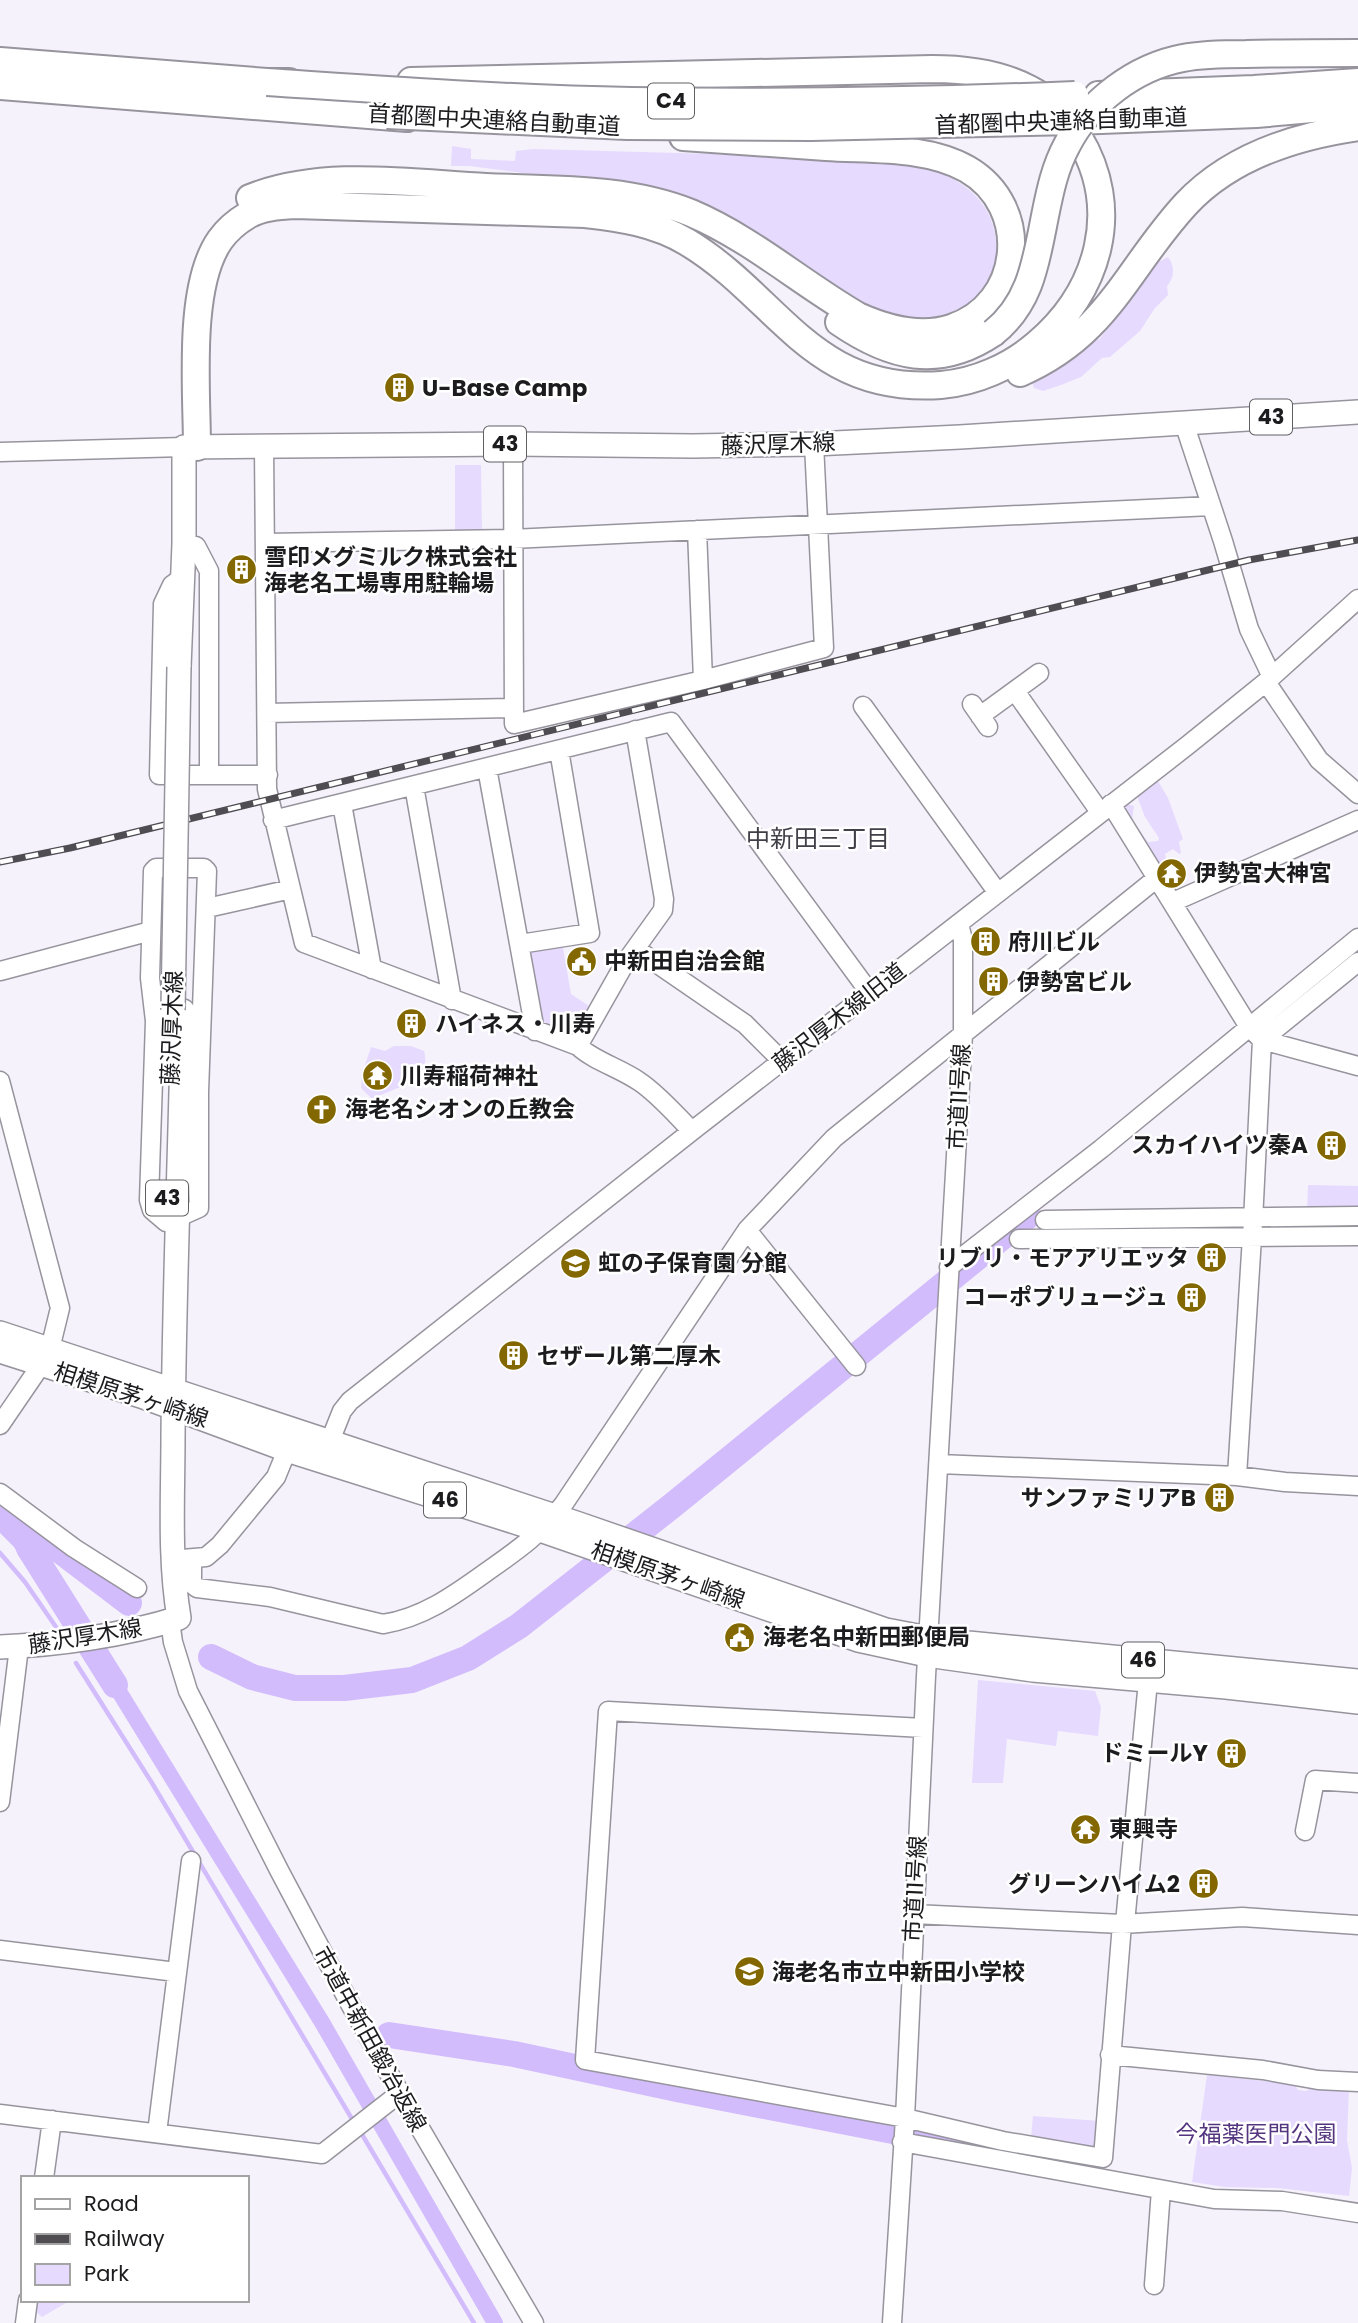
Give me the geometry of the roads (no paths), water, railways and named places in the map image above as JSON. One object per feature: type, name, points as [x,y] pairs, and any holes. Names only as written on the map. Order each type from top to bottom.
[{"type":"highway","points":[[736,236],[840,323],[873,343],[890,350],[923,356],[968,348],[993,333],[1013,313],[1029,288],[1053,180],[1067,144],[1087,116],[1113,90],[1147,70],[1182,58],[1236,54],[1358,53]]},
{"type":"highway","name":"首都圏中央連絡自動車道","points":[[0,61],[451,94],[630,100],[1003,98],[1254,89],[1324,96]]},
{"type":"highway","points":[[267,82],[569,79],[859,70],[962,70],[994,75],[1031,89],[1053,106],[1072,127],[1091,161],[1102,201],[1099,244],[1085,285],[1074,304],[1047,336],[1015,361],[987,374],[960,382],[914,385]]},
{"type":"highway","name":"C4","points":[[1324,96],[1358,82]]},
{"type":"highway","name":"首都圏中央連絡自動車道","points":[[0,86],[387,116],[627,126],[1003,124],[1256,114],[1324,96]]},
{"type":"highway","name":"C4","points":[[1324,96],[1358,104]]},
{"type":"highway","points":[[190,447],[183,347],[186,294],[191,268],[200,244],[214,222],[240,202],[265,191],[294,184],[349,180],[595,192],[640,198],[688,212],[736,236],[858,316],[897,329],[932,332],[948,329],[975,316],[987,305],[1005,279],[1010,263],[1010,231],[1000,201],[991,188],[967,169],[936,158],[899,152],[466,126],[387,116]]},
{"type":"highway","points":[[190,447],[198,322],[207,267],[219,240],[233,225],[250,214],[271,206],[585,215],[617,217],[643,223],[666,231],[705,254],[793,334],[831,361],[872,378],[914,385],[965,387],[1007,379],[1060,351],[1078,338],[1108,307],[1187,203],[1225,172],[1268,149],[1358,127]]},
{"type":"main road","name":"藤沢厚木線","points":[[190,447],[513,444],[693,446],[814,443],[960,437],[1358,412]]},
{"type":"main road","name":"藤沢厚木線","points":[[186,668],[196,546],[190,447]]},
{"type":"main road","name":"藤沢厚木線","points":[[175,1620],[163,1552],[164,1450],[173,1220],[186,668],[183,577],[190,447]]},
{"type":"main road","name":"相模原茅ヶ崎線","points":[[0,1333],[45,1357],[168,1397],[330,1441],[620,1548],[858,1640],[1358,1681]]},
{"type":"main road","name":"相模原茅ヶ崎線","points":[[0,1351],[45,1357]]},
{"type":"main road","name":"藤沢厚木線","points":[[168,1397],[182,1559],[175,1620]]},
{"type":"main road","name":"相模原茅ヶ崎線","points":[[168,1397],[287,1450],[547,1523]]},
{"type":"main road","name":"藤沢厚木線","points":[[9,1647],[77,1639],[175,1620]]},
{"type":"main road","name":"相模原茅ヶ崎線","points":[[928,1647],[1033,1670],[1358,1702]]},
{"type":"street","points":[[1184,423],[1249,629],[1269,679],[1319,760],[1358,794]]},
{"type":"street","points":[[513,444],[514,724],[824,649],[814,443]]},
{"type":"street","points":[[0,452],[190,447]]},
{"type":"street","points":[[264,447],[267,789],[304,943],[578,1046],[584,1052],[616,1066],[642,1083],[692,1131]]},
{"type":"street","points":[[265,543],[512,539],[1211,506]]},
{"type":"street","points":[[697,530],[703,680]]},
{"type":"street","points":[[196,546],[209,570],[209,774]]},
{"type":"street","points":[[183,577],[172,585],[163,604],[159,775],[268,775]]},
{"type":"street","name":"藤沢厚木線旧道","points":[[330,1441],[342,1411],[350,1401],[1269,679],[1358,599]]},
{"type":"street","points":[[980,716],[1039,673]]},
{"type":"street","points":[[1015,691],[1157,878],[1255,1034],[1253,1227],[1237,1476]]},
{"type":"street","points":[[863,706],[999,893]]},
{"type":"street","points":[[267,713],[514,708]]},
{"type":"street","points":[[273,820],[671,722],[870,993]]},
{"type":"street","points":[[578,1046],[625,963],[663,910],[664,899],[635,730]]},
{"type":"street","points":[[520,944],[590,933],[559,750]]},
{"type":"street","points":[[487,768],[536,1031]]},
{"type":"street","points":[[414,786],[452,1000]]},
{"type":"street","points":[[342,804],[372,969]]},
{"type":"street","points":[[1173,902],[1358,820]]},
{"type":"street","points":[[156,868],[204,868],[208,872],[199,1092],[199,1208],[173,1220],[152,1210],[149,1200],[155,1021],[149,978],[151,931],[153,871],[156,868]]},
{"type":"street","points":[[287,1450],[276,1477],[220,1545],[206,1557],[182,1559],[192,1584],[197,1588],[270,1597],[383,1624],[401,1621],[444,1602],[515,1553],[547,1523],[747,1230],[834,1138],[1157,878]]},
{"type":"street","points":[[207,908],[291,889]]},
{"type":"street","name":"市道11号線","points":[[891,2323],[962,1034],[962,940],[958,924]]},
{"type":"street","points":[[0,971],[151,931]]},
{"type":"street","points":[[1255,1034],[1358,938]]},
{"type":"street","points":[[636,949],[745,1024],[782,1061]]},
{"type":"street","points":[[949,1269],[1101,1149],[1255,1034],[1358,962]]},
{"type":"street","points":[[1255,1034],[1358,1066]]},
{"type":"street","points":[[0,1081],[60,1308],[45,1357],[0,1425]]},
{"type":"street","points":[[1019,1239],[1174,1236],[1358,1216]]},
{"type":"street","points":[[1045,1220],[1253,1227],[1358,1236]]},
{"type":"street","points":[[747,1230],[852,1361]]},
{"type":"street","points":[[939,1464],[1237,1476],[1358,1486]]},
{"type":"street","points":[[0,1493],[74,1548],[137,1588]]},
{"type":"street","name":"市道中新田鍛冶返線","points":[[175,1620],[173,1642],[198,1715],[218,1748],[279,1872],[349,2003],[534,2323]]},
{"type":"street","points":[[0,1802],[9,1647]]},
{"type":"street","points":[[903,2130],[1003,2141],[1103,2158],[1110,2055],[1148,1681]]},
{"type":"street","points":[[923,1728],[608,1711],[585,2060],[1161,2190],[1214,2199],[1282,2201],[1358,2213]]},
{"type":"street","points":[[1305,1830],[1315,1780],[1358,1783]]},
{"type":"street","points":[[157,2133],[191,1861]]},
{"type":"street","points":[[914,1914],[1124,1924],[1242,1917],[1358,1926]]},
{"type":"street","points":[[0,1950],[176,1972]]},
{"type":"street","points":[[1110,2055],[1263,2070],[1318,2080],[1358,2082]]},
{"type":"street","points":[[0,2114],[322,2154],[400,2093]]},
{"type":"street","points":[[44,2176],[52,2120]]},
{"type":"street","points":[[1154,2285],[1163,2260],[1161,2190]]},
{"type":"street","points":[[24,2323],[28,2302]]},
{"type":"waterway","points":[[1311,987],[1358,950]]},
{"type":"waterway","points":[[211,1657],[252,1677],[295,1688],[344,1688],[412,1680],[468,1658],[519,1626],[673,1505],[1028,1216]]},
{"type":"waterway","points":[[1149,1229],[1249,1228]]},
{"type":"waterway","points":[[0,1509],[42,1537],[129,1603]]},
{"type":"waterway","points":[[18,1523],[29,1548],[115,1685]]},
{"type":"waterway","points":[[0,1553],[25,1582],[56,1627]]},
{"type":"waterway","points":[[76,1663],[152,1783],[355,2124]]},
{"type":"waterway","points":[[115,1685],[323,2024],[495,2323]]},
{"type":"waterway","points":[[389,2035],[514,2054],[677,2089],[1011,2154]]},
{"type":"waterway","points":[[360,2131],[474,2323]]},
{"type":"railway","points":[[0,862],[70,848],[1249,560],[1358,540]]},
{"type":"place","name":"U-Base Camp","points":[[399,388]]},
{"type":"place","name":"雪印メグミルク株式会社 海老名工場専用駐輪場","points":[[241,570]]},
{"type":"place","name":"伊勢宮大神宮","points":[[1171,873]]},
{"type":"place","name":"府川ビル","points":[[985,942]]},
{"type":"place","name":"中新田自治会館","points":[[581,961]]},
{"type":"place","name":"伊勢宮ビル","points":[[994,982]]},
{"type":"place","name":"ハイネス・川寿","points":[[412,1024]]},
{"type":"place","name":"川寿稲荷神社","points":[[377,1076]]},
{"type":"place","name":"海老名シオンの丘教会","points":[[322,1109]]},
{"type":"place","name":"スカイハイツ秦A","points":[[1331,1145]]},
{"type":"place","name":"リブリ・モアアリエッタ","points":[[1212,1258]]},
{"type":"place","name":"虹の子保育園 分館","points":[[575,1263]]},
{"type":"place","name":"コーポブリュージュ","points":[[1191,1297]]},
{"type":"place","name":"セザール第二厚木","points":[[514,1356]]},
{"type":"place","name":"サンファミリアB","points":[[1219,1498]]},
{"type":"place","name":"海老名中新田郵便局","points":[[740,1637]]},
{"type":"place","name":"ドミールY","points":[[1231,1753]]},
{"type":"place","name":"東興寺","points":[[1086,1829]]},
{"type":"place","name":"グリーンハイム2","points":[[1203,1884]]},
{"type":"place","name":"海老名市立中新田小学校","points":[[749,1972]]},
{"type":"district","name":"中新田三丁目","points":[[818,839]]},
{"type":"park label","name":"今福薬医門公園","points":[[1256,2134]]}]
